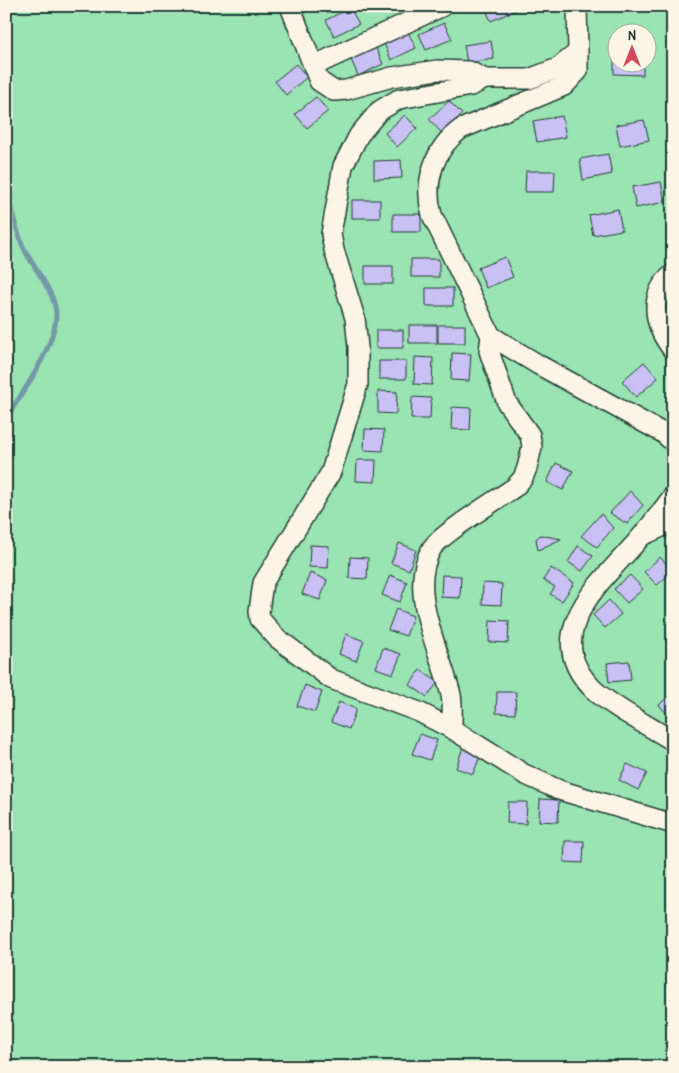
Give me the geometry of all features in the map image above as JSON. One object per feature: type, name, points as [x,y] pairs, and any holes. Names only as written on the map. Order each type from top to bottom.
[{"type":"street","points":[[290,6],[319,81],[334,91],[437,70],[469,71],[485,79],[529,79],[558,68],[578,52]]},
{"type":"street","points":[[313,66],[443,6]]},
{"type":"street","points":[[577,6],[578,71],[564,86],[461,129],[448,138],[438,155],[429,181],[428,201],[432,215],[491,336],[539,365],[662,433],[673,442]]},
{"type":"street","points":[[485,79],[471,86],[399,99],[379,111],[359,135],[342,166],[332,234],[334,250],[355,318],[358,347],[358,384],[331,472],[320,493],[263,583],[259,611],[260,619],[277,638],[331,679],[419,712],[452,729],[524,774],[559,790],[673,824]]},
{"type":"street","points":[[673,274],[666,280],[654,303],[657,322],[665,341],[673,350]]},
{"type":"street","points":[[452,729],[451,697],[425,609],[423,580],[425,566],[433,547],[438,542],[515,487],[523,478],[532,447],[530,435],[507,403],[489,351],[491,336]]},
{"type":"street","points":[[673,496],[643,535],[590,594],[574,621],[572,634],[576,666],[594,690],[673,741]]},
{"type":"street","points":[[643,535],[673,522]]},
{"type":"green space","points":[[6,6],[673,6],[673,1067],[6,1067]]},
{"type":"building","points":[[381,6],[396,6],[384,12]]},
{"type":"building","points":[[484,6],[514,6],[516,10],[491,21]]},
{"type":"building","points":[[350,8],[359,24],[334,36],[326,20]]},
{"type":"building","points":[[444,23],[452,39],[426,50],[419,34]]},
{"type":"building","points":[[408,32],[416,48],[391,60],[384,43]]},
{"type":"building","points":[[491,41],[494,59],[467,63],[464,45]]},
{"type":"building","points":[[376,48],[383,64],[358,76],[351,59]]},
{"type":"building","points":[[296,64],[307,77],[286,95],[275,81]]},
{"type":"building","points":[[614,72],[643,72],[643,75],[614,74]]},
{"type":"building","points":[[316,97],[328,111],[307,128],[295,114]]},
{"type":"building","points":[[449,101],[462,114],[442,133],[429,119]]},
{"type":"building","points":[[405,115],[417,128],[397,147],[385,133]]},
{"type":"building","points":[[562,116],[566,137],[537,142],[533,121]]},
{"type":"building","points":[[644,120],[649,140],[620,146],[616,125]]},
{"type":"building","points":[[608,154],[612,174],[583,180],[580,159]]},
{"type":"building","points":[[401,160],[402,178],[374,179],[374,161]]},
{"type":"building","points":[[526,171],[555,171],[554,192],[525,192]]},
{"type":"building","points":[[661,182],[665,202],[636,208],[632,187]]},
{"type":"building","points":[[352,200],[380,200],[380,218],[352,218]]},
{"type":"building","points":[[618,209],[622,230],[593,235],[589,215]]},
{"type":"building","points":[[393,214],[421,214],[421,232],[393,232]]},
{"type":"building","points":[[505,257],[513,277],[486,288],[478,268]]},
{"type":"building","points":[[411,259],[439,259],[439,277],[411,277]]},
{"type":"building","points":[[365,266],[393,266],[393,284],[365,284]]},
{"type":"building","points":[[426,288],[453,288],[453,306],[426,306]]},
{"type":"building","points":[[409,325],[437,325],[437,343],[409,343]]},
{"type":"building","points":[[438,325],[465,325],[465,343],[438,343]]},
{"type":"building","points":[[376,330],[403,330],[403,348],[376,348]]},
{"type":"building","points":[[452,353],[471,354],[469,381],[451,380]]},
{"type":"building","points":[[415,357],[433,358],[432,385],[414,384]]},
{"type":"building","points":[[379,361],[406,361],[406,379],[379,379]]},
{"type":"building","points":[[644,362],[658,378],[636,397],[622,381]]},
{"type":"building","points":[[378,391],[397,392],[396,414],[378,413]]},
{"type":"building","points":[[412,397],[431,398],[430,419],[411,419]]},
{"type":"building","points":[[452,407],[471,408],[470,430],[451,429]]},
{"type":"building","points":[[365,429],[384,430],[383,451],[364,450]]},
{"type":"building","points":[[357,460],[376,460],[375,482],[356,481]]},
{"type":"building","points":[[556,463],[573,471],[563,490],[547,482]]},
{"type":"building","points":[[630,491],[643,505],[627,524],[610,513]]},
{"type":"building","points":[[601,514],[613,528],[597,547],[581,536]]},
{"type":"building","points":[[540,535],[561,539],[538,550],[536,539]]},
{"type":"building","points":[[399,543],[416,550],[409,570],[391,563]]},
{"type":"building","points":[[310,545],[329,546],[328,568],[309,567]]},
{"type":"building","points":[[578,546],[593,556],[582,571],[568,562]]},
{"type":"building","points":[[350,557],[368,558],[367,579],[349,578]]},
{"type":"building","points":[[660,557],[673,571],[657,585],[644,572]]},
{"type":"building","points":[[551,568],[574,583],[562,601],[550,594],[555,587],[543,580]]},
{"type":"building","points":[[310,573],[327,580],[320,600],[302,594]]},
{"type":"building","points":[[390,575],[407,582],[400,602],[382,595]]},
{"type":"building","points":[[442,575],[461,576],[460,598],[441,597]]},
{"type":"building","points":[[630,575],[643,589],[627,603],[614,589]]},
{"type":"building","points":[[483,583],[502,584],[501,605],[482,604]]},
{"type":"building","points":[[609,600],[621,614],[605,628],[593,615]]},
{"type":"building","points":[[396,609],[413,616],[406,636],[388,630]]},
{"type":"building","points":[[490,620],[509,621],[508,643],[489,642]]},
{"type":"building","points":[[346,634],[364,641],[356,661],[339,654]]},
{"type":"building","points":[[383,648],[401,654],[393,674],[376,668]]},
{"type":"building","points":[[629,661],[631,680],[609,682],[607,663]]},
{"type":"building","points":[[420,670],[438,682],[427,697],[410,685]]},
{"type":"building","points":[[305,685],[322,692],[315,712],[297,706]]},
{"type":"building","points":[[497,692],[516,692],[515,714],[496,713]]},
{"type":"building","points":[[673,692],[673,718],[672,719],[659,705]]},
{"type":"building","points":[[339,702],[356,709],[349,729],[331,722]]},
{"type":"building","points":[[420,734],[437,740],[430,760],[412,754]]},
{"type":"building","points":[[463,747],[481,754],[473,774],[456,768]]},
{"type":"building","points":[[627,764],[647,773],[638,790],[619,780]]},
{"type":"building","points":[[540,799],[559,800],[558,822],[539,821]]},
{"type":"building","points":[[508,802],[527,802],[526,824],[507,823]]},
{"type":"building","points":[[565,841],[584,841],[583,863],[564,862]]},
{"type":"waterway","points":[[6,177],[12,211],[22,244],[48,288],[55,307],[56,316],[54,328],[44,355],[29,383],[6,418]]}]
